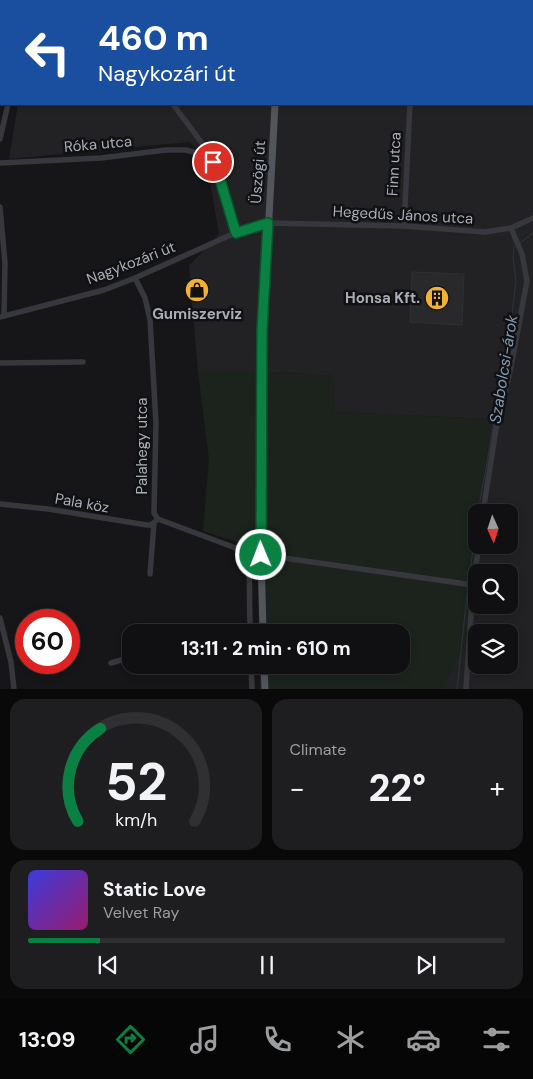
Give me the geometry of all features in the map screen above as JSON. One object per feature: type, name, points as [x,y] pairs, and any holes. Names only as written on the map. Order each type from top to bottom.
[{"type":"main road","name":"Üszögi út","points":[[263,624],[261,555],[262,330],[276,105]]},
{"type":"main road","points":[[264,674],[265,689]]},
{"type":"street","points":[[0,139],[8,105]]},
{"type":"street","points":[[174,105],[208,152],[219,176],[236,233]]},
{"type":"street","name":"Finn utca","points":[[404,226],[410,105]]},
{"type":"street","name":"Róka utca","points":[[0,163],[101,158],[166,150],[186,150],[197,153],[208,152]]},
{"type":"street","points":[[0,207],[5,264],[2,316]]},
{"type":"street","name":"Hegedűs János utca","points":[[268,223],[404,226],[485,232],[511,228],[533,218]]},
{"type":"street","name":"Nagykozári út","points":[[2,316],[104,290],[236,233],[268,223]]},
{"type":"street","points":[[484,504],[496,429],[511,367],[527,281],[526,266],[511,228]]},
{"type":"street","name":"Palahegy utca","points":[[135,278],[145,298],[150,319],[156,423],[154,513],[156,521],[150,574]]},
{"type":"street","points":[[0,363],[83,362]]},
{"type":"street","name":"Pala köz","points":[[0,504],[48,509],[123,523],[147,525],[156,521]]},
{"type":"street","points":[[156,521],[249,553],[468,584]]},
{"type":"street","points":[[249,553],[250,624]]},
{"type":"street","points":[[466,689],[469,614]]},
{"type":"street","points":[[0,618],[11,662],[14,689]]},
{"type":"street","points":[[111,663],[122,660]]},
{"type":"street","points":[[251,674],[252,689]]},
{"type":"shaded area","points":[[18,105],[533,105],[533,689],[442,689],[466,641],[469,614],[518,614],[518,564],[474,564],[475,554],[518,554],[518,504],[481,504],[491,419],[334,412],[333,376],[276,372],[198,372],[189,266],[219,234],[206,158],[190,142],[9,159]]},
{"type":"shaded area","points":[[198,372],[276,372],[333,376],[334,412],[491,419],[481,504],[468,504],[468,554],[475,554],[474,564],[468,564],[469,614],[466,641],[442,689],[260,689],[259,674],[410,674],[410,624],[259,624],[257,548],[203,531],[209,459]]},
{"type":"building","name":"Honsa Kft.","points":[[412,272],[464,274],[462,325],[410,322]]},
{"type":"waterway","name":"Szabolcsi-árok","points":[[520,243],[533,233]]},
{"type":"waterway","name":"Szabolcsi-árok","points":[[479,504],[508,346],[516,282],[513,257],[514,247],[517,245]]},
{"type":"waterway","name":"Szabolcsi-árok","points":[[471,564],[472,554]]},
{"type":"waterway","name":"Szabolcsi-árok","points":[[457,689],[468,585]]},
{"type":"place","name":"Gumiszerviz","points":[[197,290]]},
{"type":"place","name":"Honsa Kft.","points":[[437,298]]},
{"type":"route","points":[[213,162],[236,233],[268,223],[262,330],[261,555]]}]
